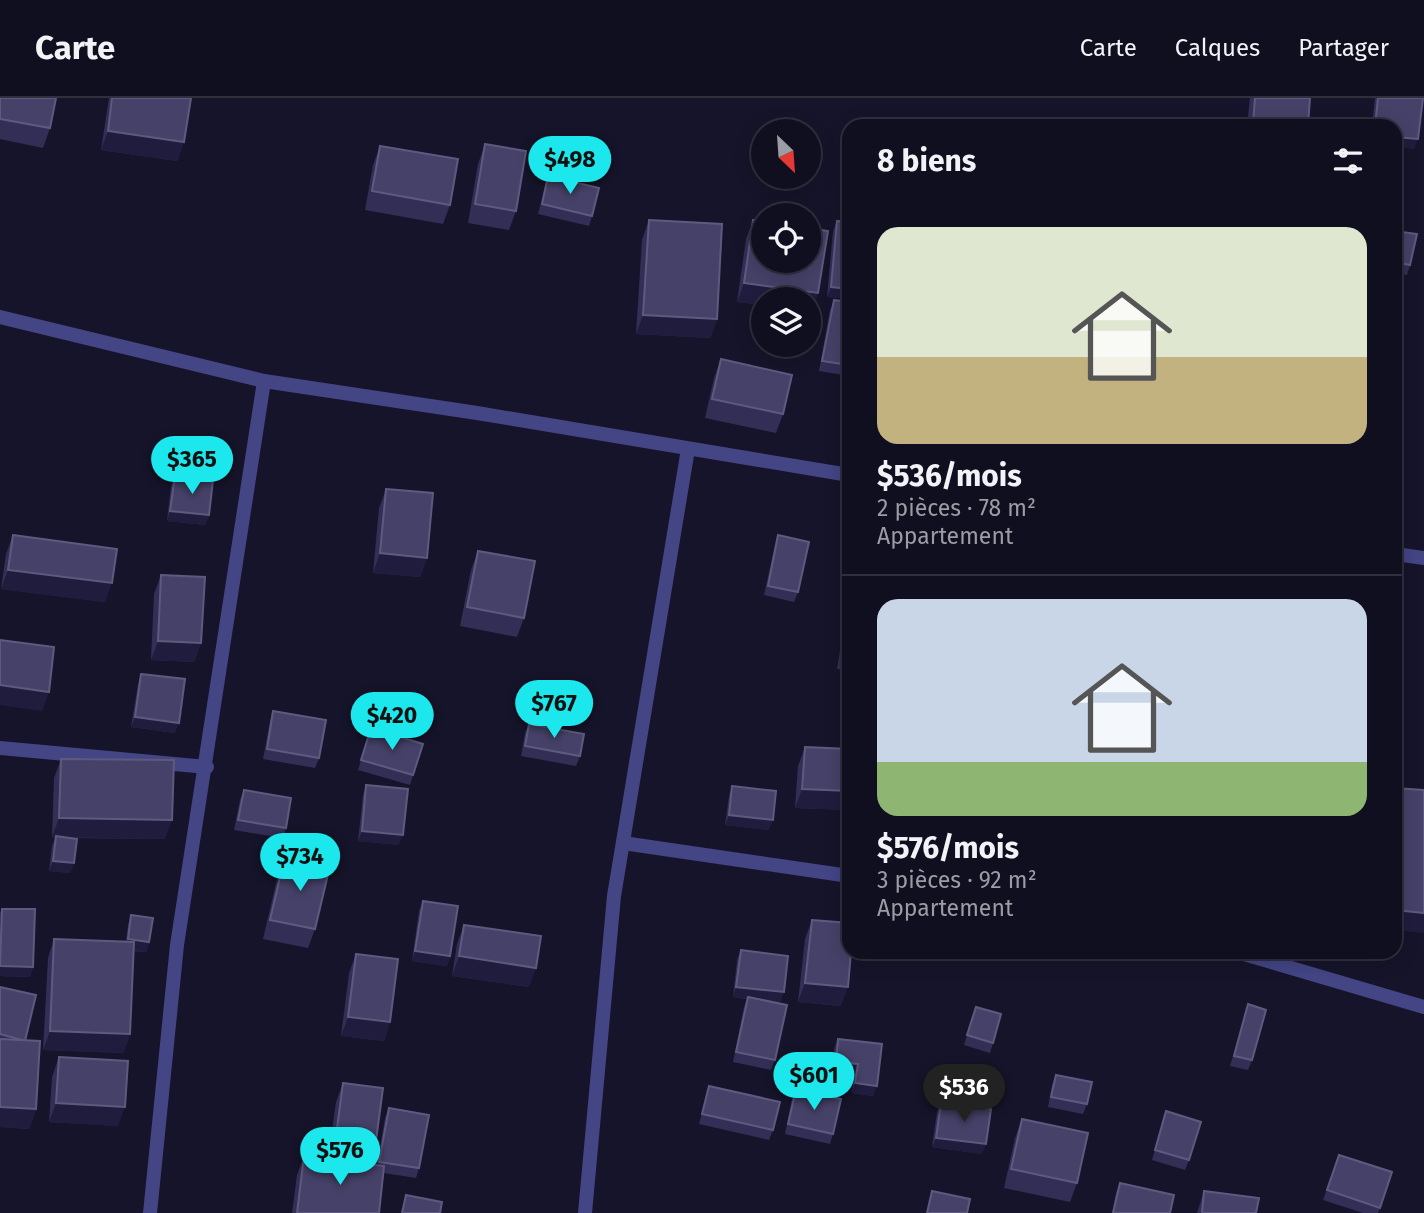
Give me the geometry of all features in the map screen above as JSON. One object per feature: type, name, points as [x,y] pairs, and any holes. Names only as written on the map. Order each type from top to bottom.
[{"type":"street","points":[[0,317],[264,381],[477,413],[842,474]]},
{"type":"street","points":[[150,1213],[177,944],[207,767],[264,381]]},
{"type":"street","points":[[585,1213],[614,896],[688,449]]},
{"type":"street","points":[[1402,555],[1424,558]]},
{"type":"street","points":[[0,748],[207,767]]},
{"type":"street","points":[[623,843],[842,875]]},
{"type":"street","points":[[1261,959],[1424,1007]]},
{"type":"building","points":[[0,98],[56,98],[50,128],[0,119]]},
{"type":"building","points":[[112,98],[191,98],[184,142],[108,131]]},
{"type":"building","points":[[1255,98],[1310,98],[1308,119],[1253,119]]},
{"type":"building","points":[[1378,98],[1423,98],[1418,139],[1402,138],[1402,119],[1376,119]]},
{"type":"building","points":[[485,144],[526,151],[516,211],[475,204]]},
{"type":"building","points":[[380,146],[458,159],[450,205],[372,191]]},
{"type":"building","points":[[548,176],[599,188],[592,216],[542,204]]},
{"type":"building","points":[[649,220],[722,224],[717,319],[643,315]]},
{"type":"building","points":[[837,221],[842,221],[842,288],[831,287]]},
{"type":"building","points":[[821,230],[828,231],[819,287],[774,287],[744,283],[751,234],[751,273],[821,273]]},
{"type":"building","points":[[1402,232],[1417,234],[1410,265],[1402,263]]},
{"type":"building","points":[[834,300],[842,301],[842,364],[822,361]]},
{"type":"building","points":[[721,359],[792,375],[783,414],[712,399]]},
{"type":"building","points":[[175,476],[213,480],[209,515],[170,511]]},
{"type":"building","points":[[386,489],[433,493],[427,558],[380,553]]},
{"type":"building","points":[[13,535],[117,549],[112,583],[8,570]]},
{"type":"building","points":[[778,535],[809,542],[798,592],[768,586]]},
{"type":"building","points":[[478,551],[535,561],[524,618],[467,607]]},
{"type":"building","points":[[161,575],[205,577],[201,643],[158,641]]},
{"type":"building","points":[[0,640],[54,647],[49,692],[0,685]]},
{"type":"building","points":[[141,674],[185,679],[179,723],[135,717]]},
{"type":"building","points":[[273,711],[326,720],[319,758],[267,749]]},
{"type":"building","points":[[529,724],[584,734],[580,756],[525,746]]},
{"type":"building","points":[[371,728],[423,744],[413,775],[361,760]]},
{"type":"building","points":[[805,747],[842,749],[842,791],[802,789]]},
{"type":"building","points":[[61,759],[174,760],[172,820],[59,818]]},
{"type":"building","points":[[366,785],[408,789],[403,835],[362,831]]},
{"type":"building","points":[[732,786],[776,791],[773,820],[729,815]]},
{"type":"building","points":[[1402,788],[1424,790],[1424,913],[1402,911]]},
{"type":"building","points":[[244,790],[291,798],[286,828],[238,820]]},
{"type":"building","points":[[56,836],[77,839],[74,863],[53,861]]},
{"type":"building","points":[[285,856],[330,866],[315,929],[270,920]]},
{"type":"building","points":[[423,901],[458,906],[450,956],[415,951]]},
{"type":"building","points":[[2,909],[35,909],[33,967],[0,966]]},
{"type":"building","points":[[131,915],[153,918],[149,942],[128,939]]},
{"type":"building","points":[[812,920],[842,922],[842,959],[850,959],[848,987],[805,983]]},
{"type":"building","points":[[464,925],[541,936],[536,968],[459,956]]},
{"type":"building","points":[[54,939],[134,942],[130,1034],[50,1031]]},
{"type":"building","points":[[741,950],[788,956],[784,992],[736,987]]},
{"type":"building","points":[[356,954],[398,959],[390,1022],[348,1017]]},
{"type":"building","points":[[0,987],[36,995],[25,1041],[0,1034]]},
{"type":"building","points":[[748,997],[787,1005],[775,1060],[736,1052]]},
{"type":"building","points":[[1248,1004],[1266,1010],[1252,1060],[1234,1056]]},
{"type":"building","points":[[976,1007],[1001,1014],[993,1043],[967,1035]]},
{"type":"building","points":[[0,1039],[40,1041],[36,1109],[0,1107]]},
{"type":"building","points":[[838,1039],[882,1044],[877,1086],[855,1083],[858,1064],[836,1062]]},
{"type":"building","points":[[59,1057],[128,1061],[125,1107],[56,1103]]},
{"type":"building","points":[[1056,1075],[1092,1082],[1087,1104],[1051,1097]]},
{"type":"building","points":[[343,1083],[383,1088],[374,1156],[334,1151]]},
{"type":"building","points":[[709,1086],[780,1102],[773,1130],[702,1114]]},
{"type":"building","points":[[796,1089],[841,1099],[833,1134],[788,1124]]},
{"type":"building","points":[[941,1103],[991,1109],[986,1144],[936,1138]]},
{"type":"building","points":[[389,1108],[429,1115],[419,1168],[379,1162]]},
{"type":"building","points":[[1166,1111],[1201,1122],[1189,1160],[1155,1150]]},
{"type":"building","points":[[1022,1119],[1088,1133],[1077,1183],[1011,1169]]},
{"type":"building","points":[[1339,1155],[1392,1172],[1380,1208],[1327,1190]]},
{"type":"building","points":[[304,1156],[384,1166],[379,1213],[297,1213]]},
{"type":"building","points":[[1120,1183],[1174,1195],[1170,1213],[1113,1213]]},
{"type":"building","points":[[932,1191],[970,1199],[967,1213],[927,1213]]},
{"type":"building","points":[[1204,1191],[1259,1198],[1256,1213],[1202,1213]]},
{"type":"building","points":[[406,1195],[442,1202],[440,1213],[402,1213]]}]
